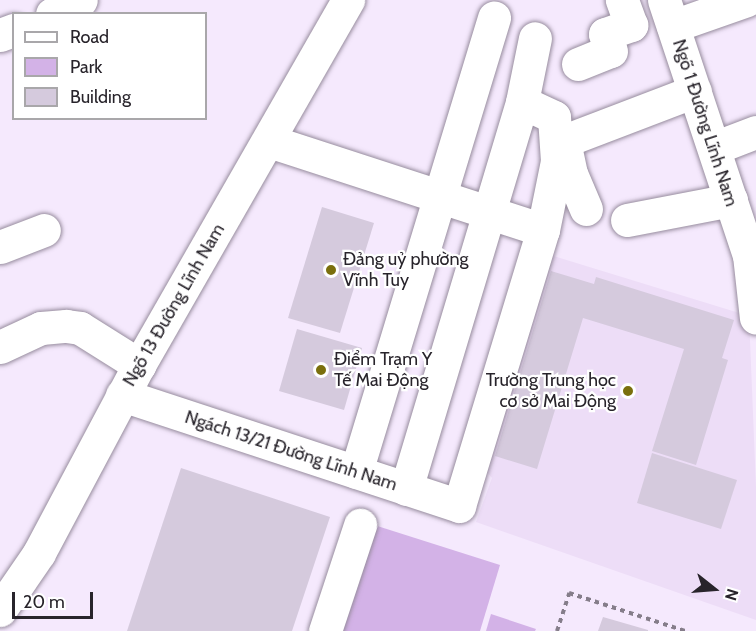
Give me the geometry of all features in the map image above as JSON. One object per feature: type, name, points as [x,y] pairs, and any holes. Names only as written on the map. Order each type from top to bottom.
[{"type":"street","points":[[56,12],[81,0]]},
{"type":"street","name":"Ngõ 13 Đường Lĩnh Nam","points":[[0,610],[39,553],[122,395],[348,0]]},
{"type":"street","points":[[578,64],[611,51],[605,34],[631,26],[622,0]]},
{"type":"street","points":[[669,13],[747,0]]},
{"type":"street","name":"Ngõ 1 Đường Lĩnh Nam","points":[[669,13],[749,255],[754,276],[756,318]]},
{"type":"street","points":[[356,472],[494,18]]},
{"type":"street","points":[[406,489],[487,212],[522,102],[535,38]]},
{"type":"street","points":[[586,209],[572,174],[564,141],[695,92]]},
{"type":"street","points":[[269,141],[543,230],[557,161],[554,117],[522,102]]},
{"type":"street","points":[[714,148],[756,132]]},
{"type":"street","points":[[627,219],[731,200]]},
{"type":"street","points":[[0,247],[44,230]]},
{"type":"street","name":"Ngách 13/21 Đường Lĩnh Nam","points":[[122,395],[459,506],[543,230]]},
{"type":"street","points":[[0,347],[41,328],[66,326],[80,328],[139,365]]},
{"type":"street","points":[[325,631],[360,525]]},
{"type":"path","points":[[557,631],[568,593],[685,631]]},
{"type":"shaded area","name":"Trường Trung học cơ sở Mai Động","points":[[547,254],[749,316],[756,487],[756,620],[476,522],[492,478],[482,466]]},
{"type":"green space","points":[[371,524],[500,565],[480,631],[337,631]]},
{"type":"green space","points":[[491,614],[536,629],[535,631],[486,631]]},
{"type":"building","name":"Đảng uỷ phường Vĩnh Tuy","points":[[322,207],[374,223],[340,333],[288,318]]},
{"type":"building","points":[[551,271],[594,284],[596,277],[734,320],[722,358],[728,360],[696,465],[652,451],[684,349],[583,318],[537,469],[495,456]]},
{"type":"building","name":"Điểm Trạm Y Tế Mai Động","points":[[297,329],[362,348],[344,410],[279,391]]},
{"type":"building","points":[[652,453],[737,480],[721,529],[637,503]]},
{"type":"building","points":[[181,468],[330,517],[292,631],[127,631]]},
{"type":"building","points":[[603,617],[648,630],[648,631],[598,631]]},
{"type":"place","name":"Đảng uỷ phường Vĩnh Tuy","points":[[331,270]]},
{"type":"place","name":"Điểm Trạm Y Tế Mai Động","points":[[321,370]]},
{"type":"place","name":"Trường Trung học cơ sở Mai Động","points":[[628,391]]}]
